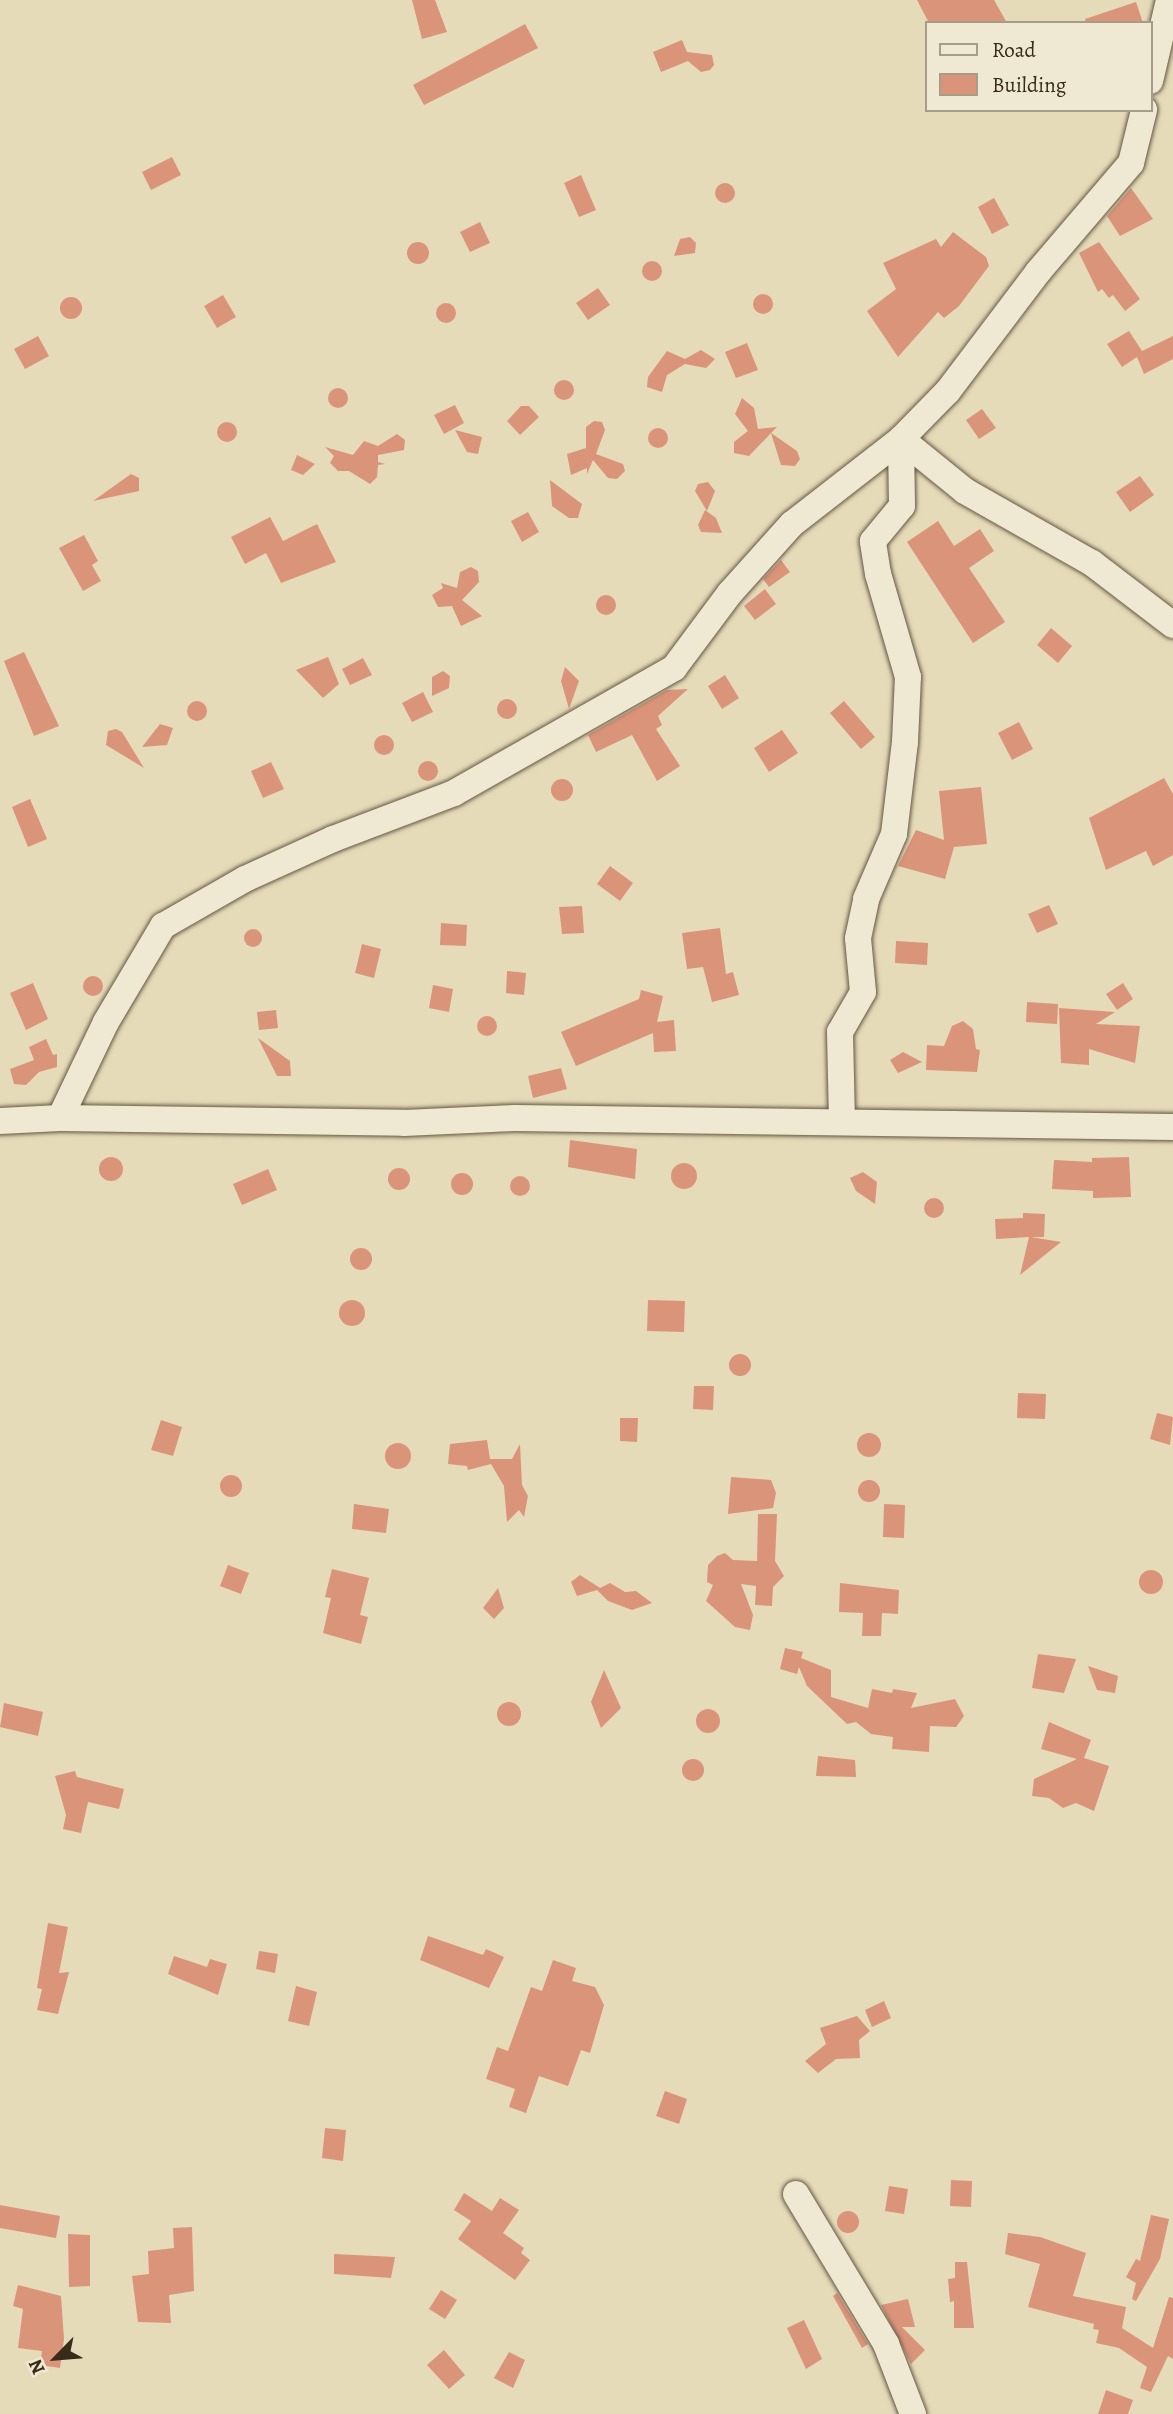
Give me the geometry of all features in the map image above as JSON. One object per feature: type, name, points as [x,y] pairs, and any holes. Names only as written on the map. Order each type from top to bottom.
[{"type":"street","points":[[1152,72],[1169,0]]},
{"type":"street","points":[[60,1118],[106,1022],[163,926],[282,861],[454,793],[674,668],[730,593],[792,524],[901,439],[948,391],[1038,272],[1131,163],[1144,112]]},
{"type":"street","points":[[901,439],[965,491],[1092,563],[1173,625]]},
{"type":"street","points":[[842,1122],[840,1032],[863,992],[858,938],[866,899],[894,834],[905,742],[908,677],[878,574],[873,541],[902,506],[901,439]]},
{"type":"street","points":[[0,1121],[60,1118],[404,1123],[515,1118],[1173,1127]]},
{"type":"street","points":[[796,2194],[886,2344],[913,2414]]},
{"type":"building","points":[[412,0],[435,0],[447,32],[422,39]]},
{"type":"building","points":[[917,0],[994,0],[1006,21],[928,21]]},
{"type":"building","points":[[1136,2],[1142,21],[1086,21]]},
{"type":"building","points":[[525,24],[538,48],[424,105],[413,85]]},
{"type":"building","points":[[682,40],[687,52],[712,55],[714,65],[710,70],[701,72],[688,61],[661,72],[653,52]]},
{"type":"building","points":[[172,157],[181,175],[151,190],[142,172]]},
{"type":"building","points":[[581,175],[596,210],[579,217],[564,183]]},
{"type":"building","points":[[725,183],[732,186],[735,193],[732,200],[725,203],[718,200],[715,193],[718,186]]},
{"type":"building","points":[[1131,188],[1153,219],[1120,236],[1107,216]]},
{"type":"building","points":[[994,198],[1009,225],[992,234],[978,207]]},
{"type":"building","points":[[480,222],[490,243],[470,252],[460,232]]},
{"type":"building","points":[[953,232],[986,257],[989,266],[959,306],[944,318],[938,312],[898,357],[867,311],[896,289],[883,263],[936,239],[941,247]]},
{"type":"building","points":[[690,237],[696,243],[695,253],[674,256],[680,239]]},
{"type":"building","points":[[418,242],[426,245],[429,253],[426,261],[418,264],[410,261],[407,253],[410,245]]},
{"type":"building","points":[[1099,242],[1140,299],[1125,311],[1113,295],[1109,298],[1102,289],[1098,292],[1079,253]]},
{"type":"building","points":[[652,261],[659,264],[662,271],[659,278],[652,281],[645,278],[642,271],[645,264]]},
{"type":"building","points":[[598,288],[610,305],[588,320],[576,303]]},
{"type":"building","points":[[763,294],[770,297],[773,304],[770,311],[763,314],[756,311],[753,304],[756,297]]},
{"type":"building","points":[[223,295],[236,317],[217,328],[204,306]]},
{"type":"building","points":[[71,297],[79,300],[82,308],[79,316],[71,319],[63,316],[60,308],[63,300]]},
{"type":"building","points":[[446,303],[453,306],[456,313],[453,320],[446,323],[439,320],[436,313],[439,306]]},
{"type":"building","points":[[1129,331],[1142,351],[1173,336],[1173,359],[1144,374],[1137,357],[1122,367],[1107,344]]},
{"type":"building","points":[[38,336],[49,356],[25,369],[14,349]]},
{"type":"building","points":[[747,343],[758,370],[736,378],[725,352]]},
{"type":"building","points":[[701,350],[715,359],[706,368],[685,364],[667,375],[662,392],[647,387],[648,377],[667,351],[685,359]]},
{"type":"building","points":[[560,380],[568,380],[574,390],[568,400],[560,400],[554,394],[554,386]]},
{"type":"building","points":[[338,388],[345,391],[348,398],[345,405],[338,408],[331,405],[328,398],[331,391]]},
{"type":"building","points":[[742,398],[754,408],[758,429],[777,427],[749,456],[734,453],[734,442],[748,431],[735,414]]},
{"type":"building","points":[[455,405],[464,423],[444,434],[434,415]]},
{"type":"building","points":[[521,406],[529,406],[539,417],[520,435],[507,421]]},
{"type":"building","points":[[982,409],[996,428],[979,439],[966,420]]},
{"type":"building","points":[[594,421],[602,422],[605,430],[596,454],[623,464],[625,471],[617,479],[608,478],[593,460],[587,474],[587,468],[571,475],[567,454],[586,448],[586,427]]},
{"type":"building","points":[[227,422],[234,425],[237,432],[234,439],[227,442],[220,439],[217,432],[220,425]]},
{"type":"building","points":[[658,428],[665,431],[668,438],[665,445],[658,448],[651,445],[648,438],[651,431]]},
{"type":"building","points":[[455,430],[482,437],[478,454],[467,452]]},
{"type":"building","points":[[771,433],[797,451],[800,459],[795,466],[781,465]]},
{"type":"building","points":[[397,434],[405,440],[404,450],[378,455],[378,462],[385,464],[378,465],[377,477],[370,484],[349,471],[338,471],[330,463],[334,456],[325,447],[353,455],[364,441],[378,446]]},
{"type":"building","points":[[297,455],[315,464],[303,475],[291,470]]},
{"type":"building","points":[[131,474],[139,478],[139,491],[93,501]]},
{"type":"building","points":[[1140,476],[1154,495],[1130,512],[1116,492]]},
{"type":"building","points":[[550,480],[582,504],[578,518],[569,518],[552,506]]},
{"type":"building","points":[[708,482],[715,491],[707,511],[695,491],[698,484]]},
{"type":"building","points":[[705,510],[716,518],[722,533],[701,532],[698,525]]},
{"type":"building","points":[[528,512],[539,532],[522,542],[511,521]]},
{"type":"building","points":[[270,517],[283,541],[317,524],[336,562],[281,583],[266,553],[245,564],[231,537]]},
{"type":"building","points":[[938,521],[954,546],[980,529],[994,551],[969,568],[1005,622],[973,643],[907,542]]},
{"type":"building","points":[[84,535],[98,561],[92,565],[101,581],[83,591],[59,548]]},
{"type":"building","points":[[781,560],[790,572],[769,587],[763,579]]},
{"type":"building","points":[[471,567],[478,571],[479,582],[462,600],[482,616],[461,626],[452,606],[438,607],[432,595],[443,588],[441,583],[457,588],[460,572]]},
{"type":"building","points":[[765,589],[776,604],[755,620],[744,606]]},
{"type":"building","points":[[606,595],[613,598],[616,605],[613,612],[606,615],[599,612],[596,605],[599,598]]},
{"type":"building","points":[[1051,628],[1072,646],[1058,663],[1037,645]]},
{"type":"building","points":[[24,652],[59,726],[34,736],[4,661]]},
{"type":"building","points":[[328,657],[339,684],[323,698],[296,670]]},
{"type":"building","points":[[363,658],[372,675],[350,685],[342,669]]},
{"type":"building","points":[[565,667],[579,681],[569,709],[561,681]]},
{"type":"building","points":[[443,671],[450,676],[449,688],[432,696],[432,677]]},
{"type":"building","points":[[725,675],[739,698],[722,709],[708,686]]},
{"type":"building","points":[[688,689],[658,716],[662,725],[656,729],[680,766],[657,781],[632,735],[596,752],[588,735],[667,690]]},
{"type":"building","points":[[423,692],[433,712],[412,722],[402,703]]},
{"type":"building","points":[[507,699],[514,702],[517,709],[514,716],[507,719],[500,716],[497,709],[500,702]]},
{"type":"building","points":[[197,701],[204,704],[207,711],[204,718],[197,721],[190,718],[187,711],[190,704]]},
{"type":"building","points":[[844,701],[875,737],[861,749],[830,713]]},
{"type":"building","points":[[1019,722],[1033,749],[1012,760],[998,733]]},
{"type":"building","points":[[160,724],[173,728],[167,745],[142,747]]},
{"type":"building","points":[[116,729],[122,732],[144,768],[106,745],[108,731]]},
{"type":"building","points":[[782,730],[798,753],[769,772],[754,748]]},
{"type":"building","points":[[384,735],[391,738],[394,745],[391,752],[384,755],[377,752],[374,745],[377,738]]},
{"type":"building","points":[[428,761],[435,764],[438,771],[435,778],[428,781],[421,778],[418,771],[421,764]]},
{"type":"building","points":[[271,762],[284,789],[263,798],[251,771]]},
{"type":"building","points":[[1164,778],[1173,794],[1173,855],[1153,866],[1146,851],[1106,870],[1089,818]]},
{"type":"building","points":[[562,779],[570,782],[573,790],[570,798],[562,801],[554,798],[551,790],[554,782]]},
{"type":"building","points":[[981,787],[987,844],[954,847],[945,879],[898,866],[916,830],[944,840],[939,791]]},
{"type":"building","points":[[30,799],[47,839],[28,847],[12,807]]},
{"type":"building","points":[[610,866],[633,883],[620,901],[597,884]]},
{"type":"building","points":[[1049,905],[1058,924],[1037,933],[1028,914]]},
{"type":"building","points":[[582,906],[584,933],[562,934],[559,907]]},
{"type":"building","points":[[441,923],[467,925],[466,946],[440,945]]},
{"type":"building","points":[[720,928],[726,974],[733,972],[739,995],[712,1002],[703,967],[687,969],[682,933]]},
{"type":"building","points":[[249,929],[257,929],[262,938],[260,945],[249,947],[244,942],[244,934]]},
{"type":"building","points":[[896,941],[928,943],[927,965],[895,963]]},
{"type":"building","points":[[362,944],[381,949],[374,978],[355,973]]},
{"type":"building","points":[[507,971],[526,973],[524,995],[506,993]]},
{"type":"building","points":[[93,976],[100,979],[103,986],[100,993],[93,996],[86,993],[83,986],[86,979]]},
{"type":"building","points":[[33,983],[48,1019],[26,1030],[10,993]]},
{"type":"building","points":[[1123,983],[1133,999],[1117,1010],[1106,994]]},
{"type":"building","points":[[433,985],[453,989],[449,1012],[429,1008]]},
{"type":"building","points":[[641,990],[663,996],[657,1022],[674,1020],[676,1051],[654,1052],[653,1033],[576,1066],[561,1032],[639,999]]},
{"type":"building","points":[[1027,1002],[1058,1004],[1057,1024],[1026,1022]]},
{"type":"building","points":[[1059,1008],[1115,1012],[1096,1024],[1140,1026],[1135,1063],[1089,1049],[1089,1065],[1061,1063]]},
{"type":"building","points":[[276,1010],[278,1028],[259,1030],[257,1012]]},
{"type":"building","points":[[487,1016],[494,1019],[497,1026],[494,1033],[487,1036],[480,1033],[477,1026],[480,1019]]},
{"type":"building","points":[[963,1021],[973,1029],[976,1049],[980,1050],[977,1072],[926,1070],[927,1045],[944,1046],[952,1026]]},
{"type":"building","points":[[258,1038],[290,1061],[291,1076],[277,1076]]},
{"type":"building","points":[[46,1039],[53,1055],[57,1054],[57,1067],[39,1072],[26,1085],[14,1084],[10,1069],[34,1060],[29,1047]]},
{"type":"building","points":[[903,1052],[922,1062],[898,1073],[890,1060]]},
{"type":"building","points":[[561,1068],[567,1089],[533,1098],[528,1076]]},
{"type":"building","points":[[570,1140],[637,1149],[635,1179],[568,1167]]},
{"type":"building","points":[[111,1157],[120,1160],[123,1169],[120,1178],[111,1181],[102,1178],[99,1169],[102,1160]]},
{"type":"building","points":[[1129,1157],[1131,1197],[1093,1198],[1093,1191],[1052,1189],[1054,1160],[1092,1162],[1092,1158]]},
{"type":"building","points":[[684,1163],[693,1167],[697,1176],[693,1185],[684,1189],[675,1185],[671,1176],[675,1167]]},
{"type":"building","points":[[395,1168],[403,1168],[410,1175],[410,1183],[403,1190],[395,1190],[388,1183],[388,1175]]},
{"type":"building","points":[[268,1169],[277,1190],[242,1205],[233,1184]]},
{"type":"building","points":[[863,1172],[877,1182],[875,1204],[856,1191],[850,1178]]},
{"type":"building","points":[[462,1173],[470,1176],[473,1184],[470,1192],[462,1195],[454,1192],[451,1184],[454,1176]]},
{"type":"building","points":[[520,1176],[527,1179],[530,1186],[527,1193],[520,1196],[513,1193],[510,1186],[513,1179]]},
{"type":"building","points":[[934,1198],[941,1201],[944,1208],[941,1215],[934,1218],[927,1215],[924,1208],[927,1201]]},
{"type":"building","points":[[1023,1213],[1045,1214],[1044,1237],[1031,1237],[1061,1242],[1020,1275],[1029,1237],[996,1239],[995,1219],[1023,1218]]},
{"type":"building","points":[[361,1248],[369,1251],[372,1259],[369,1267],[361,1270],[353,1267],[350,1259],[353,1251]]},
{"type":"building","points":[[352,1300],[361,1304],[365,1313],[361,1322],[352,1326],[343,1322],[339,1313],[343,1304]]},
{"type":"building","points":[[648,1300],[685,1301],[684,1332],[647,1331]]},
{"type":"building","points":[[736,1354],[744,1354],[751,1361],[751,1369],[744,1376],[736,1376],[729,1369],[729,1361]]},
{"type":"building","points":[[694,1386],[714,1386],[713,1410],[693,1409]]},
{"type":"building","points":[[1018,1393],[1046,1394],[1045,1419],[1017,1418]]},
{"type":"building","points":[[1157,1413],[1173,1417],[1170,1445],[1150,1439]]},
{"type":"building","points":[[620,1418],[638,1418],[637,1442],[620,1441]]},
{"type":"building","points":[[161,1420],[182,1427],[173,1456],[151,1450]]},
{"type":"building","points":[[869,1433],[880,1440],[881,1445],[874,1456],[869,1457],[858,1450],[857,1445],[864,1434]]},
{"type":"building","points":[[487,1440],[490,1459],[512,1459],[520,1444],[522,1485],[528,1496],[524,1517],[519,1510],[507,1522],[504,1486],[491,1464],[468,1470],[467,1466],[448,1464],[450,1444]]},
{"type":"building","points":[[398,1443],[407,1447],[411,1456],[407,1465],[398,1469],[389,1465],[385,1456],[389,1447]]},
{"type":"building","points":[[231,1475],[239,1478],[242,1486],[239,1494],[231,1497],[223,1494],[220,1486],[223,1478]]},
{"type":"building","points":[[731,1477],[771,1480],[776,1493],[773,1508],[728,1514]]},
{"type":"building","points":[[869,1480],[877,1483],[880,1491],[877,1499],[869,1502],[861,1499],[858,1491],[861,1483]]},
{"type":"building","points":[[354,1504],[389,1509],[386,1533],[352,1529]]},
{"type":"building","points":[[884,1504],[905,1505],[904,1538],[883,1537]]},
{"type":"building","points":[[758,1514],[777,1514],[775,1561],[784,1576],[773,1587],[772,1606],[755,1605],[756,1586],[741,1584],[753,1615],[750,1630],[735,1627],[706,1601],[713,1585],[707,1582],[708,1565],[717,1556],[725,1553],[733,1560],[757,1561]]},
{"type":"building","points":[[228,1565],[249,1573],[241,1594],[220,1586]]},
{"type":"building","points":[[332,1569],[369,1578],[360,1615],[368,1617],[361,1644],[323,1633],[331,1598],[325,1597]]},
{"type":"building","points":[[1151,1570],[1160,1573],[1163,1582],[1160,1591],[1151,1594],[1142,1591],[1139,1582],[1142,1573]]},
{"type":"building","points":[[580,1575],[600,1588],[610,1583],[625,1592],[636,1591],[652,1603],[632,1610],[608,1601],[597,1590],[577,1596],[571,1582]]},
{"type":"building","points":[[840,1583],[899,1590],[898,1614],[882,1613],[881,1636],[862,1636],[863,1613],[839,1612]]},
{"type":"building","points":[[498,1588],[504,1608],[494,1619],[483,1608]]},
{"type":"building","points":[[785,1648],[803,1652],[801,1658],[831,1670],[831,1697],[868,1708],[872,1689],[892,1693],[893,1689],[917,1693],[911,1708],[955,1699],[964,1716],[956,1727],[930,1726],[929,1752],[892,1749],[893,1737],[871,1734],[856,1722],[847,1724],[807,1686],[799,1667],[797,1674],[780,1669]]},
{"type":"building","points":[[1038,1654],[1076,1659],[1064,1693],[1032,1688]]},
{"type":"building","points":[[1088,1666],[1118,1676],[1115,1693],[1097,1690]]},
{"type":"building","points":[[604,1670],[621,1708],[601,1728],[591,1702]]},
{"type":"building","points":[[509,1702],[520,1709],[521,1714],[514,1725],[509,1726],[498,1719],[497,1714],[504,1703]]},
{"type":"building","points":[[4,1703],[43,1712],[38,1736],[0,1727]]},
{"type":"building","points":[[708,1709],[719,1716],[720,1721],[713,1732],[708,1733],[697,1726],[696,1721],[703,1710]]},
{"type":"building","points":[[1049,1722],[1091,1740],[1084,1758],[1109,1766],[1094,1811],[1076,1803],[1063,1808],[1049,1798],[1032,1796],[1034,1779],[1077,1759],[1041,1749]]},
{"type":"building","points":[[818,1756],[855,1760],[856,1777],[816,1776]]},
{"type":"building","points":[[693,1759],[701,1762],[704,1770],[701,1778],[693,1781],[685,1778],[682,1770],[685,1762]]},
{"type":"building","points":[[75,1771],[77,1777],[124,1789],[119,1809],[88,1802],[81,1833],[63,1829],[66,1815],[55,1776]]},
{"type":"building","points":[[48,1923],[68,1927],[59,1973],[69,1972],[58,2014],[37,2010],[42,1989],[37,1988]]},
{"type":"building","points":[[428,1936],[483,1955],[486,1949],[504,1957],[489,1988],[420,1960]]},
{"type":"building","points":[[259,1951],[278,1954],[275,1973],[256,1969]]},
{"type":"building","points":[[174,1956],[207,1967],[210,1959],[227,1964],[218,1995],[168,1974]]},
{"type":"building","points":[[553,1960],[576,1968],[572,1981],[595,1987],[604,2005],[590,2053],[581,2050],[568,2086],[539,2076],[526,2113],[509,2107],[515,2089],[486,2079],[497,2047],[508,2051],[531,1987],[542,1991]]},
{"type":"building","points":[[296,1986],[317,1992],[309,2026],[288,2021]]},
{"type":"building","points":[[884,2001],[891,2018],[872,2027],[865,2010]]},
{"type":"building","points":[[857,2016],[870,2031],[859,2040],[860,2058],[836,2059],[818,2073],[805,2061],[826,2044],[820,2028]]},
{"type":"building","points":[[665,2091],[687,2099],[679,2124],[656,2116]]},
{"type":"building","points":[[325,2128],[346,2130],[343,2161],[322,2158]]},
{"type":"building","points":[[951,2180],[972,2181],[971,2207],[950,2206]]},
{"type":"building","points":[[889,2186],[908,2189],[904,2214],[885,2211]]},
{"type":"building","points":[[464,2193],[492,2211],[500,2198],[519,2210],[503,2233],[524,2248],[521,2253],[530,2260],[515,2280],[458,2239],[471,2221],[454,2210]]},
{"type":"building","points":[[0,2205],[60,2216],[56,2238],[0,2228]]},
{"type":"building","points":[[848,2211],[856,2214],[859,2222],[856,2230],[848,2233],[840,2230],[837,2222],[840,2214]]},
{"type":"building","points":[[1151,2215],[1169,2219],[1160,2259],[1136,2301],[1132,2299],[1136,2283],[1126,2277],[1136,2259],[1140,2261]]},
{"type":"building","points":[[192,2227],[194,2291],[169,2295],[171,2323],[138,2322],[132,2276],[149,2274],[148,2251],[174,2248],[173,2228]]},
{"type":"building","points":[[1008,2233],[1040,2237],[1086,2253],[1073,2296],[1126,2307],[1122,2328],[1153,2348],[1169,2297],[1173,2298],[1173,2359],[1168,2356],[1151,2392],[1140,2388],[1147,2367],[1119,2348],[1096,2343],[1099,2330],[1093,2329],[1094,2324],[1028,2307],[1040,2264],[1005,2254]]},
{"type":"building","points":[[68,2234],[90,2235],[90,2286],[69,2287]]},
{"type":"building","points":[[334,2254],[395,2257],[391,2278],[334,2274]]},
{"type":"building","points":[[955,2262],[967,2262],[974,2328],[954,2328],[954,2301],[950,2302],[948,2279],[955,2278]]},
{"type":"building","points":[[18,2285],[61,2296],[64,2339],[60,2368],[40,2365],[42,2351],[18,2348],[23,2309],[13,2306]]},
{"type":"building","points":[[441,2290],[457,2300],[445,2319],[429,2309]]},
{"type":"building","points":[[837,2293],[868,2344],[862,2348],[833,2296]]},
{"type":"building","points":[[908,2299],[915,2327],[902,2327],[925,2350],[911,2364],[881,2305]]},
{"type":"building","points":[[804,2320],[822,2359],[806,2369],[787,2328]]},
{"type":"building","points":[[444,2350],[465,2375],[449,2389],[427,2365]]},
{"type":"building","points":[[509,2352],[525,2360],[513,2388],[494,2378]]},
{"type":"building","points":[[1106,2390],[1133,2400],[1128,2414],[1098,2414]]}]
